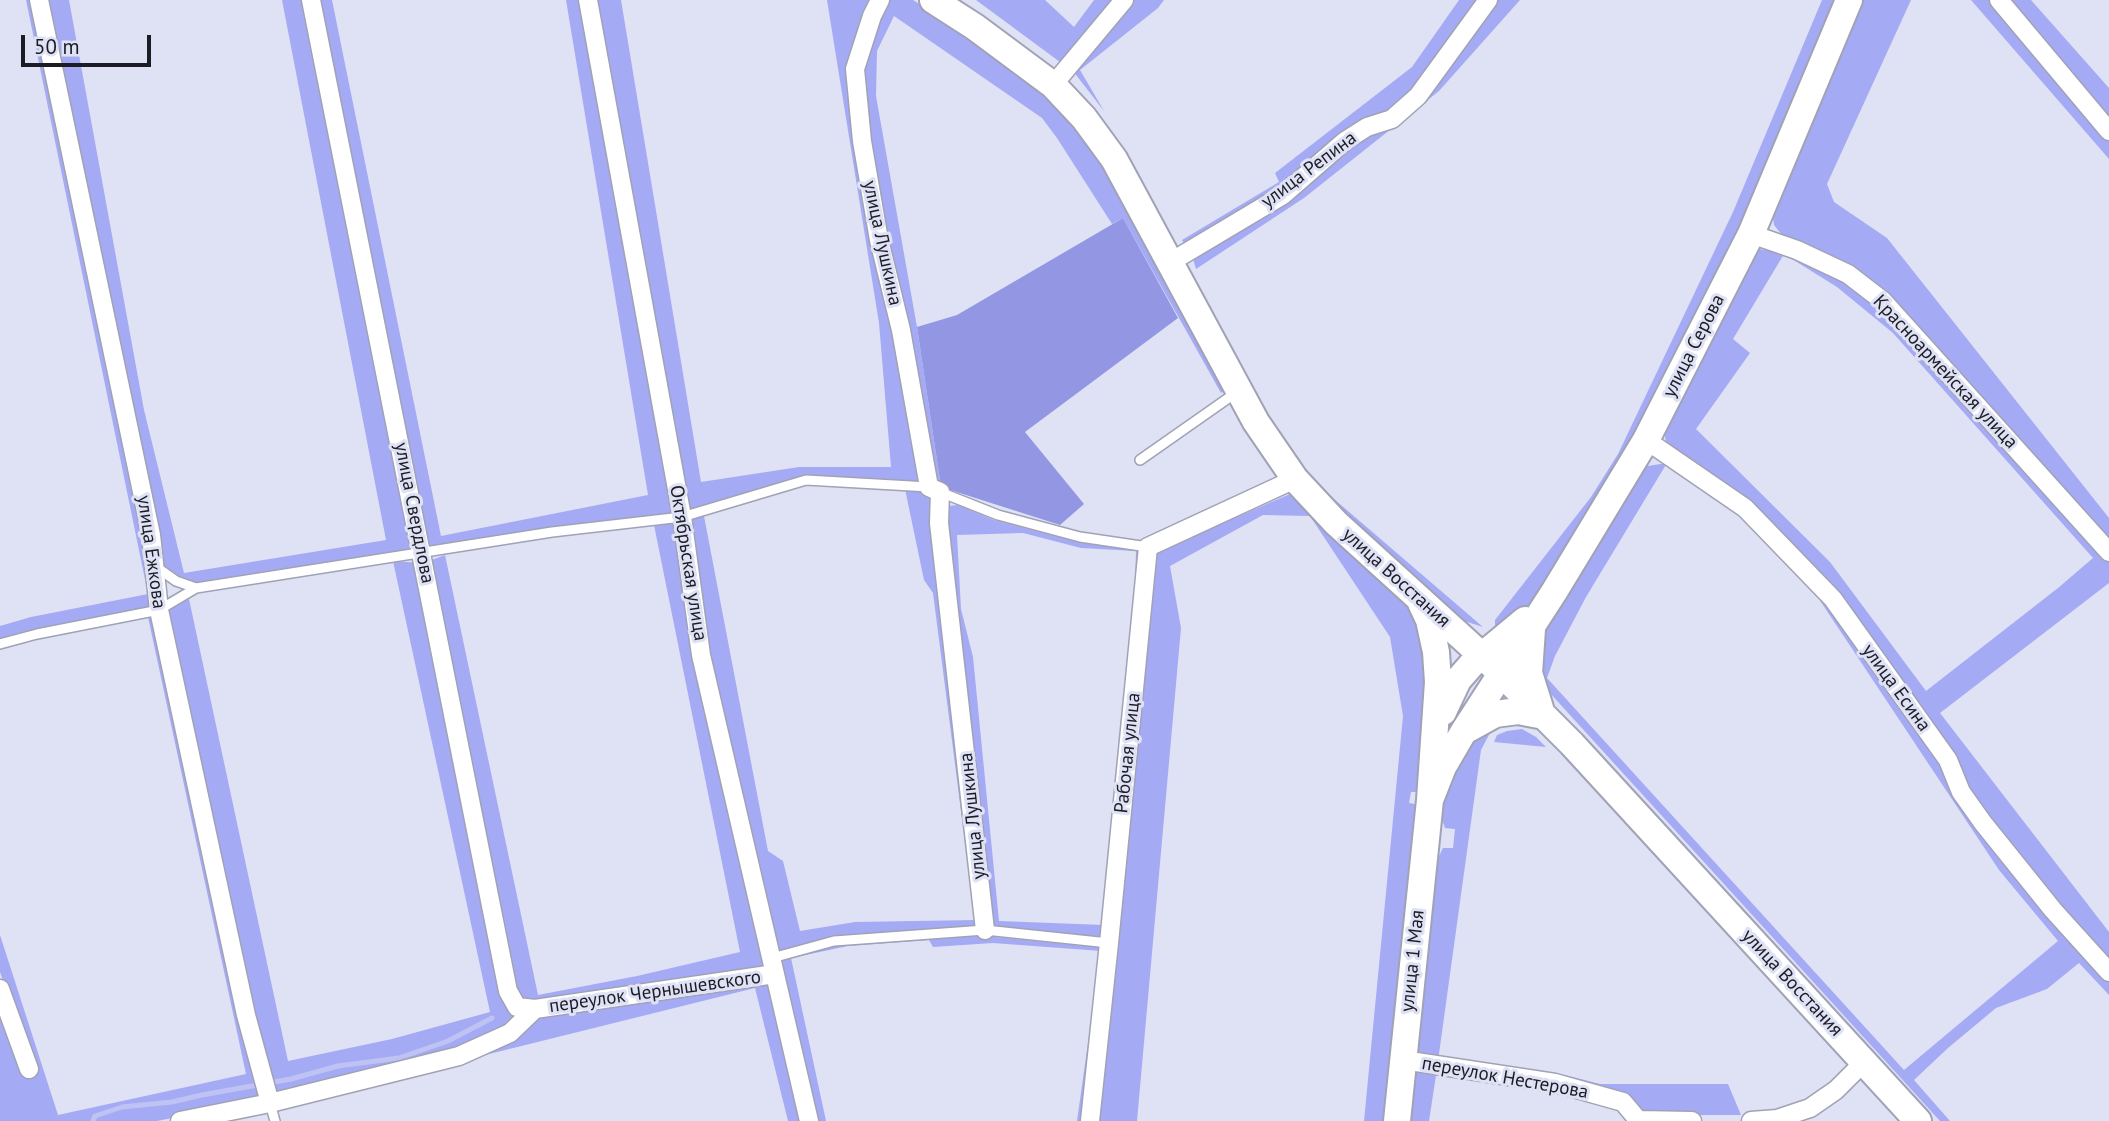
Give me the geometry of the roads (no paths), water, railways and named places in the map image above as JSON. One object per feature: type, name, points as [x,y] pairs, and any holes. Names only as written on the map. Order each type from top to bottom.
[{"type":"main road","name":"улица Восстания","points":[[933,0],[975,27],[1053,85],[1084,118],[1114,159],[1256,422],[1295,479],[1336,523],[1492,664],[1544,716],[1918,1121]]},
{"type":"main road","name":"улица Серова","points":[[1492,664],[1554,592],[1646,440],[1751,234],[1849,0]]},
{"type":"main road","name":"улица 1 Мая","points":[[1397,1121],[1430,800],[1438,682],[1436,652],[1429,620],[1419,598]]},
{"type":"main road","points":[[1450,626],[1474,633],[1501,634],[1528,624],[1529,673],[1544,716]]},
{"type":"main road","name":"улица 1 Мая","points":[[1430,800],[1443,767],[1464,731],[1492,664]]},
{"type":"main road","points":[[1434,750],[1444,708],[1458,680],[1492,664]]},
{"type":"main road","points":[[1464,731],[1495,714],[1518,711],[1544,716]]},
{"type":"street","name":"улица Ежкова","points":[[39,0],[151,535],[159,610],[246,1015],[270,1102]]},
{"type":"street","name":"улица Свердлова","points":[[311,0],[508,992],[517,1007],[534,1009]]},
{"type":"street","name":"Октябрьская улица","points":[[588,0],[682,517],[701,655],[809,1121]]},
{"type":"street","name":"улица Лушкина","points":[[880,0],[855,69],[862,141],[879,240],[935,490],[985,930]]},
{"type":"street","points":[[1053,85],[1124,0]]},
{"type":"street","name":"улица Репина","points":[[1169,262],[1283,195],[1345,141],[1367,127],[1392,119],[1418,96],[1488,0]]},
{"type":"street","points":[[1999,0],[2109,131]]},
{"type":"street","name":"Красноармейская улица","points":[[1751,234],[1797,250],[1848,274],[1883,301],[2109,552]]},
{"type":"street","name":"улица Есина","points":[[1646,440],[1745,508],[1833,599],[1948,760],[1961,792],[1983,824],[2053,910],[2109,972]]},
{"type":"street","points":[[1148,547],[1295,479]]},
{"type":"street","name":"Рабочая улица","points":[[1090,1121],[1148,547]]},
{"type":"street","name":"переулок Чернышевского","points":[[180,1121],[459,1056],[510,1033],[534,1009],[774,966]]},
{"type":"street","points":[[0,989],[29,1069]]},
{"type":"street","name":"переулок Нестерова","points":[[1403,1060],[1555,1083],[1623,1102],[1639,1121],[1692,1121]]},
{"type":"street","points":[[1751,1121],[1777,1119],[1810,1108],[1836,1090],[1864,1062]]},
{"type":"lane","points":[[1140,460],[1239,391]]},
{"type":"lane","points":[[0,644],[159,610],[196,588],[552,532],[682,517],[806,480],[935,490],[998,515],[1080,537],[1148,547]]},
{"type":"lane","points":[[155,566],[176,581],[196,588]]},
{"type":"lane","points":[[774,966],[834,941],[985,930],[1110,943]]},
{"type":"lane","points":[[270,1102],[275,1121]]},
{"type":"waterway","points":[[93,1121],[95,1116],[122,1107],[172,1102],[291,1079],[338,1066],[399,1058],[448,1041],[492,1018]]}]
